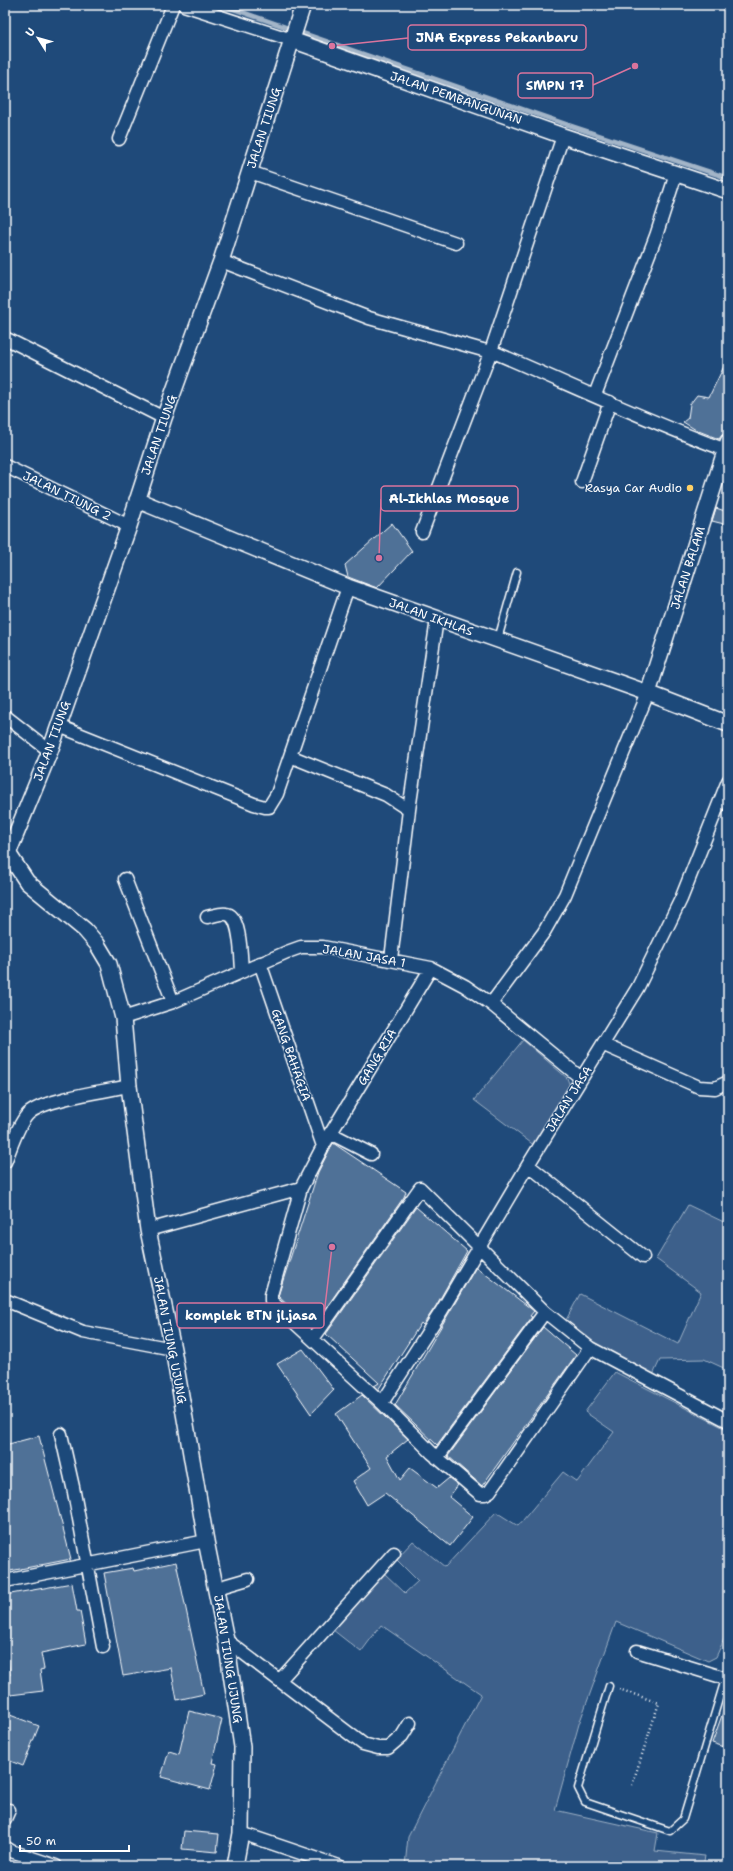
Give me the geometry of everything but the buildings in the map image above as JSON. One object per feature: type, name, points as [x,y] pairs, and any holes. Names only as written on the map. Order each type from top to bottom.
[{"type":"street","points":[[119,139],[173,5]]},
{"type":"street","name":"JALAN PEMBANGUNAN","points":[[184,5],[293,38],[563,136],[728,191]]},
{"type":"street","name":"JALAN TIUNG","points":[[6,857],[59,726],[129,526],[164,418],[221,261],[302,8]]},
{"type":"street","points":[[422,532],[490,352],[563,136]]},
{"type":"street","points":[[250,172],[456,243]]},
{"type":"street","points":[[595,395],[653,243],[676,174]]},
{"type":"street","points":[[221,261],[369,318],[490,352],[595,395],[668,429],[727,446]]},
{"type":"street","points":[[5,338],[164,418]]},
{"type":"street","points":[[582,482],[610,402]]},
{"type":"street","name":"JALAN BALAM","points":[[648,693],[727,446]]},
{"type":"street","name":"JALAN TIUNG 2","points":[[5,466],[129,526]]},
{"type":"street","name":"JALAN IKHLAS","points":[[138,500],[348,587],[437,620],[648,693],[728,724]]},
{"type":"street","points":[[59,726],[265,808],[272,805],[278,794],[348,587]]},
{"type":"street","points":[[391,959],[409,810],[437,620]]},
{"type":"street","points":[[491,1004],[544,932],[565,895],[648,693]]},
{"type":"street","points":[[5,716],[50,750]]},
{"type":"street","points":[[290,756],[386,795],[409,810]]},
{"type":"street","name":"JALAN JASA","points":[[382,1403],[442,1310],[581,1078],[604,1045],[638,987],[681,899],[728,781]]},
{"type":"street","name":"JALAN TIUNG UJUNG","points":[[6,857],[27,882],[84,930],[97,944],[109,964],[124,1018],[129,1086],[148,1230],[173,1349],[206,1541],[226,1640],[242,1747],[241,1833],[235,1866]]},
{"type":"street","points":[[125,878],[173,1002]]},
{"type":"street","points":[[207,917],[227,914],[233,916],[237,924],[242,971]]},
{"type":"street","name":"JALAN JASA 1","points":[[124,1018],[173,1002],[260,963],[301,947],[323,947],[431,968],[465,986],[491,1004],[581,1078]]},
{"type":"street","name":"GANG BAHAGIA","points":[[260,963],[323,1146]]},
{"type":"street","name":"GANG RIA","points":[[431,968],[330,1133],[301,1188],[271,1295],[272,1301],[276,1307],[382,1403],[437,1458],[480,1494],[485,1494],[490,1491],[590,1348]]},
{"type":"street","points":[[604,1045],[699,1087],[715,1088],[728,1082]]},
{"type":"street","points":[[5,1162],[16,1135],[28,1115],[42,1105],[129,1086]]},
{"type":"street","points":[[330,1133],[371,1154]]},
{"type":"street","points":[[528,1166],[643,1257]]},
{"type":"street","points":[[148,1230],[301,1188]]},
{"type":"street","points":[[313,1339],[420,1188],[545,1312],[590,1348],[728,1421]]},
{"type":"street","points":[[5,1300],[83,1332],[173,1349]]},
{"type":"street","points":[[437,1458],[545,1312]]},
{"type":"street","points":[[61,1434],[73,1486],[103,1647]]},
{"type":"street","points":[[5,1581],[206,1541]]},
{"type":"street","points":[[280,1680],[394,1553]]},
{"type":"street","points":[[216,1588],[248,1579]]},
{"type":"street","points":[[226,1640],[363,1744],[378,1748],[388,1748],[402,1736],[410,1723]]},
{"type":"street","points":[[637,1651],[727,1679]]},
{"type":"street","points":[[241,1833],[339,1866]]},
{"type":"street","points":[[5,1848],[11,1852],[56,1866]]},
{"type":"lane","points":[[498,641],[517,572]]},
{"type":"lane","points":[[609,1686],[578,1788],[581,1797],[585,1802],[670,1831],[683,1819],[727,1679]]},
{"type":"path","points":[[609,1686],[659,1703],[632,1785]]},
{"type":"shaded area","points":[[523,1040],[567,1078],[570,1086],[535,1146],[474,1100]]},
{"type":"shaded area","points":[[688,1205],[728,1224],[728,1370],[704,1359],[660,1360],[653,1375],[599,1346],[566,1320],[580,1294],[678,1344],[701,1292],[656,1259]]},
{"type":"shaded area","points":[[615,1372],[728,1430],[728,1630],[716,1657],[708,1661],[616,1622],[579,1724],[555,1810],[658,1833],[655,1851],[705,1856],[703,1866],[405,1866],[408,1837],[481,1694],[381,1625],[361,1652],[333,1630],[383,1572],[405,1593],[418,1581],[396,1559],[413,1541],[445,1567],[496,1512],[518,1526],[563,1472],[577,1482],[614,1432],[585,1412]]},
{"type":"waterway","points":[[222,5],[571,126],[728,178]]},
{"type":"place","name":"JNA Express Pekanbaru","points":[[332,46]]},
{"type":"place","name":"SMPN 17","points":[[635,66]]},
{"type":"place","name":"Rasya Car Audio","points":[[690,488]]},
{"type":"place","name":"Al-Ikhlas Mosque","points":[[379,558]]},
{"type":"place","name":"komplek BTN jl.jasa","points":[[332,1247]]}]
